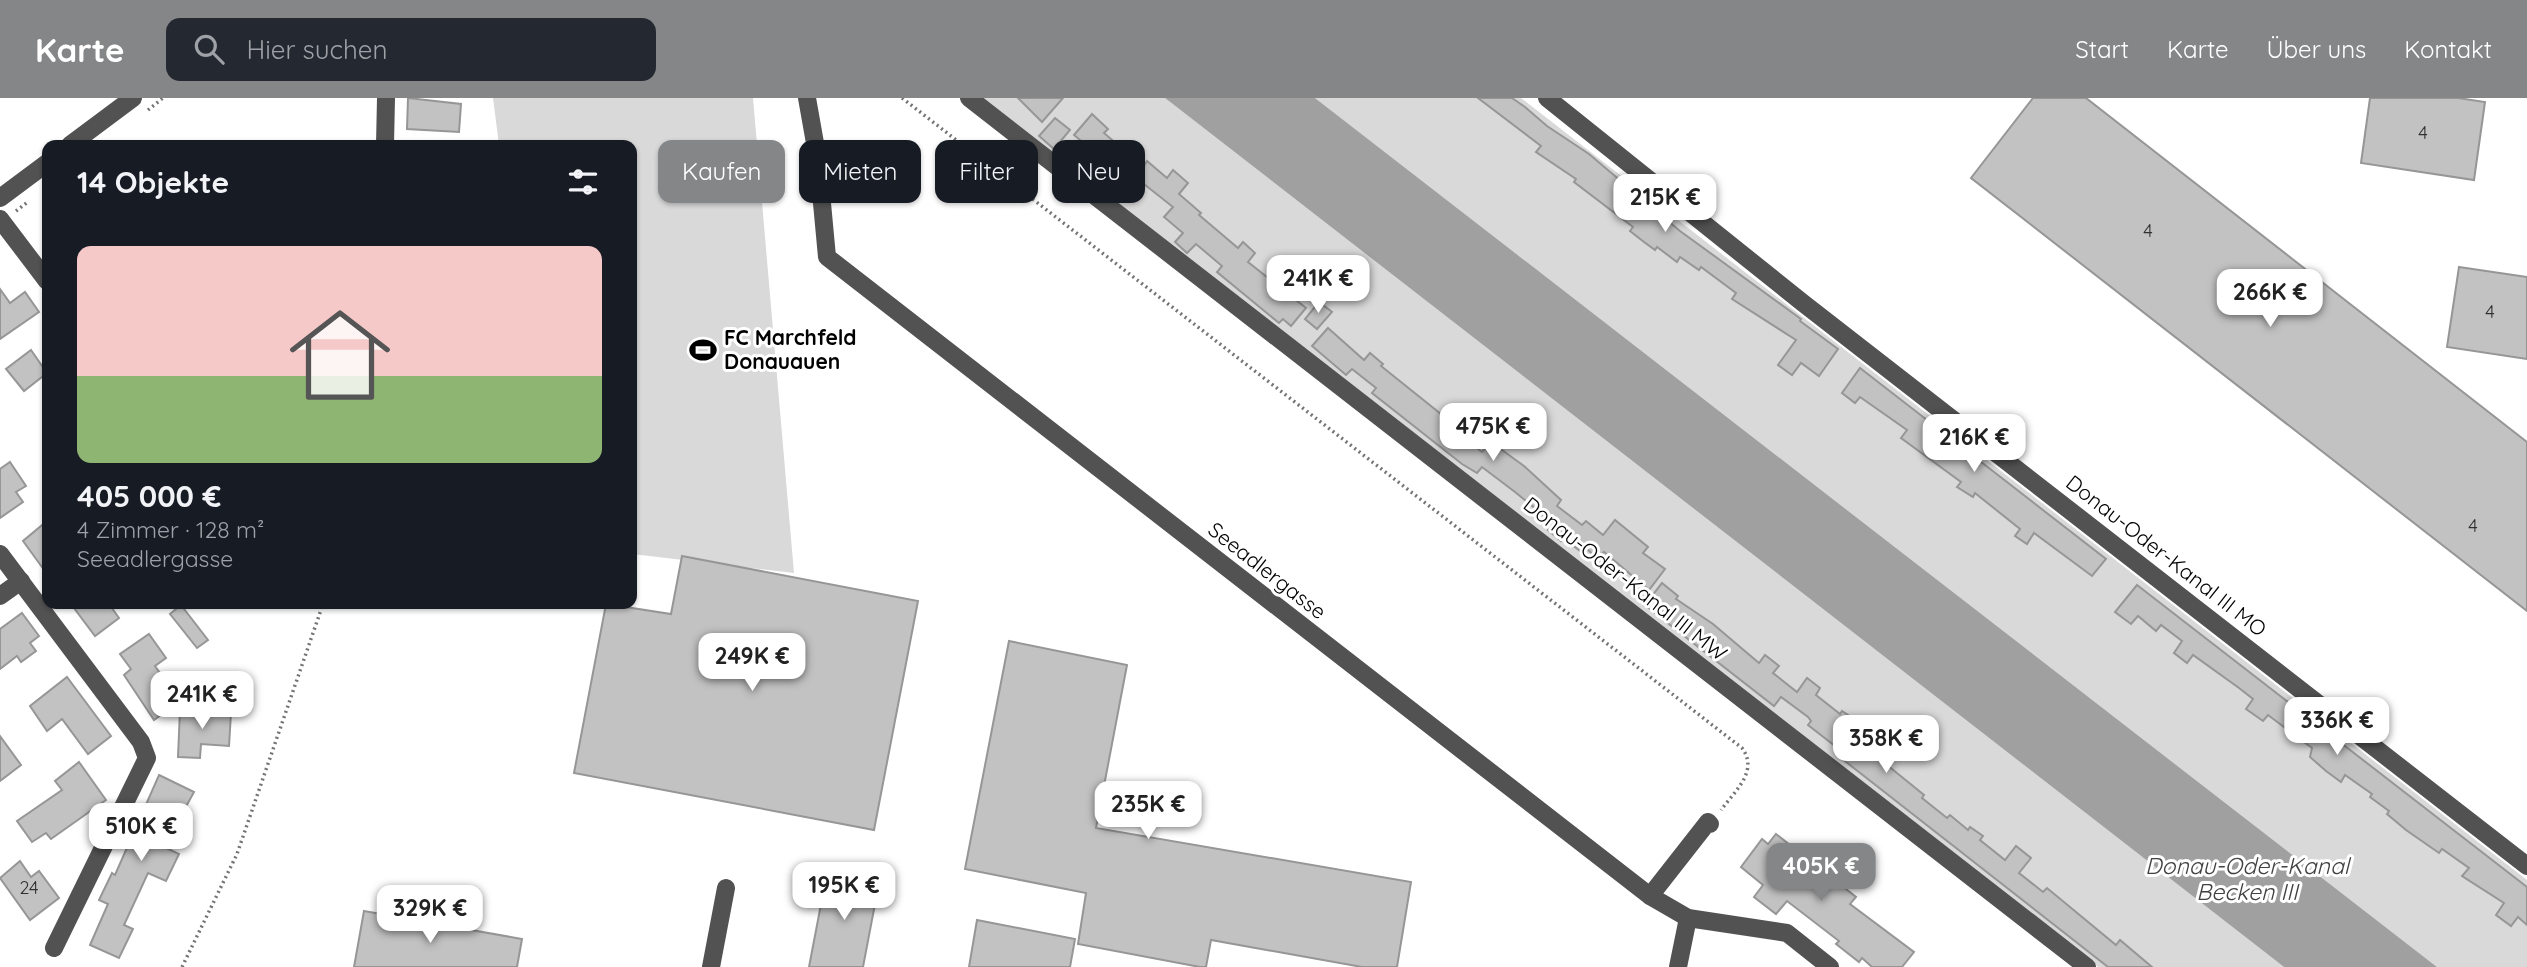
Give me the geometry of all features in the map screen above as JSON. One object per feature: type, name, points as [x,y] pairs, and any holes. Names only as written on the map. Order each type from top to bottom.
[{"type":"street","points":[[77,140],[133,98]]},
{"type":"street","points":[[385,140],[386,98]]},
{"type":"street","name":"Seeadlergasse","points":[[807,98],[818,160],[827,257],[1650,896],[1688,918],[1787,933],[1830,967]]},
{"type":"street","name":"Donau-Oder-Kanal III MW","points":[[970,98],[2087,967]]},
{"type":"street","name":"Donau-Oder-Kanal III MO","points":[[1547,98],[1803,303],[2527,866]]},
{"type":"street","points":[[0,198],[42,167]]},
{"type":"street","points":[[1,220],[42,274]]},
{"type":"street","points":[[0,554],[141,741],[146,758],[54,948]]},
{"type":"street","points":[[0,596],[21,581]]},
{"type":"street","points":[[1650,896],[1708,822],[1710,824]]},
{"type":"street","points":[[711,967],[726,888]]},
{"type":"street","points":[[1678,967],[1688,918]]},
{"type":"path","points":[[902,98],[1742,748],[1749,756],[1750,766],[1746,777],[1710,824]]},
{"type":"path","points":[[1,220],[38,194]]},
{"type":"path","points":[[182,967],[237,854],[321,609]]},
{"type":"shaded area","name":"FC Marchfeld Donauauen","points":[[493,98],[753,98],[757,140],[658,140],[658,203],[762,203],[794,573],[637,555],[637,140],[498,140]]},
{"type":"shaded area","points":[[981,98],[1165,98],[2284,967],[2098,967],[1116,203],[1145,203],[1145,140],[1052,140],[1052,153]]},
{"type":"shaded area","points":[[1315,98],[1521,98],[2527,880],[2527,967],[2437,967]]},
{"type":"water","name":"Donau-Oder-Kanal Becken III","points":[[1165,98],[1315,98],[2437,967],[2284,967]]},
{"type":"building","points":[[408,98],[461,104],[459,132],[407,129]]},
{"type":"building","points":[[1018,98],[1063,98],[1042,122]]},
{"type":"building","points":[[1478,98],[1512,98],[1525,107],[1547,126],[1589,154],[1680,231],[1838,349],[1819,376],[1801,363],[1792,375],[1778,365],[1796,340],[1732,299],[1736,293],[1701,267],[1699,270],[1680,257],[1677,262],[1657,247],[1655,250],[1644,242],[1630,231],[1633,227],[1574,182],[1576,179],[1536,152],[1541,146]]},
{"type":"building","points":[[2033,98],[2086,98],[2527,442],[2527,611],[1971,178]]},
{"type":"building","points":[[2370,98],[2458,98],[2485,102],[2474,180],[2361,163]]},
{"type":"building","points":[[1092,114],[1108,129],[1104,133],[1112,140],[1080,140],[1074,135]]},
{"type":"building","points":[[1055,118],[1070,130],[1062,140],[1052,140],[1052,147],[1039,136]]},
{"type":"building","points":[[1147,161],[1167,178],[1173,170],[1188,183],[1179,194],[1238,248],[1243,242],[1255,253],[1248,262],[1306,308],[1291,326],[1283,319],[1279,323],[1217,272],[1222,266],[1196,244],[1187,253],[1175,242],[1183,233],[1164,217],[1173,207],[1145,185]]},
{"type":"building","points":[[2459,267],[2527,277],[2527,359],[2447,347]]},
{"type":"building","points":[[0,289],[10,303],[25,292],[39,312],[0,339]]},
{"type":"building","points":[[1319,302],[1332,312],[1317,329],[1305,319]]},
{"type":"building","points":[[1328,328],[1364,360],[1370,353],[1383,364],[1381,366],[1446,418],[1451,412],[1466,425],[1459,434],[1482,452],[1491,442],[1524,466],[1561,500],[1557,506],[1582,525],[1586,521],[1603,535],[1615,520],[1648,547],[1643,553],[1665,569],[1649,590],[1604,552],[1598,559],[1587,549],[1584,554],[1563,538],[1561,541],[1548,530],[1553,523],[1515,492],[1482,467],[1477,473],[1462,464],[1372,393],[1376,388],[1352,369],[1346,375],[1312,346]]},
{"type":"building","points":[[31,350],[42,366],[42,377],[24,391],[6,369]]},
{"type":"building","points":[[1860,368],[2106,559],[2092,576],[2034,533],[2027,544],[2015,536],[2020,529],[1975,493],[1973,497],[1957,487],[1961,482],[1901,438],[1907,430],[1860,397],[1855,403],[1842,393]]},
{"type":"building","points":[[10,462],[26,486],[16,492],[23,502],[0,518],[0,469]]},
{"type":"building","points":[[42,525],[42,567],[23,541]]},
{"type":"building","points":[[682,556],[918,601],[874,830],[574,773],[605,609],[637,609],[671,614]]},
{"type":"building","points":[[1662,583],[1678,596],[1676,599],[1713,624],[1759,663],[1765,655],[1779,666],[1773,673],[1797,692],[1807,678],[1820,688],[1816,695],[1840,714],[1842,711],[1855,720],[1853,722],[1869,735],[1864,741],[1879,752],[1876,756],[1924,795],[1922,798],[1947,818],[1950,815],[1968,830],[1970,827],[1983,836],[1980,840],[2005,860],[2016,846],[2031,858],[2019,873],[2043,892],[2047,888],[2116,945],[2120,940],[2152,967],[2108,967],[1841,758],[1844,753],[1808,725],[1811,721],[1808,717],[1781,697],[1774,706],[1679,632],[1645,605]]},
{"type":"building","points":[[2137,585],[2527,887],[2527,925],[2518,917],[2511,926],[2496,915],[2504,903],[2462,876],[2469,868],[2442,849],[2439,853],[2406,830],[2387,814],[2389,811],[2370,797],[2372,794],[2345,775],[2341,782],[2326,771],[2310,757],[2312,748],[2268,715],[2263,721],[2246,709],[2253,699],[2239,688],[2193,655],[2187,663],[2174,653],[2182,641],[2161,625],[2156,631],[2138,616],[2131,624],[2115,612]]},
{"type":"building","points":[[75,609],[113,609],[119,618],[95,636]]},
{"type":"building","points":[[176,609],[184,609],[208,640],[197,648],[170,614]]},
{"type":"building","points":[[22,613],[39,636],[30,643],[36,651],[21,662],[17,656],[0,669],[0,629]]},
{"type":"building","points":[[149,634],[166,658],[155,666],[180,701],[154,720],[124,675],[131,669],[120,654]]},
{"type":"building","points":[[1009,641],[1127,665],[1096,828],[1411,882],[1397,967],[1362,967],[1211,940],[1206,967],[1200,967],[1078,944],[1086,893],[965,869]]},
{"type":"building","points":[[67,677],[111,736],[88,754],[62,719],[47,731],[30,706]]},
{"type":"building","points":[[180,710],[231,713],[229,746],[201,744],[200,758],[178,757]]},
{"type":"building","points":[[0,736],[21,765],[0,781]]},
{"type":"building","points":[[79,762],[106,800],[51,839],[46,833],[32,842],[17,821],[62,790],[55,781]]},
{"type":"building","points":[[159,775],[194,792],[164,847],[179,854],[166,881],[148,873],[124,925],[133,929],[119,958],[90,945],[108,904],[99,900],[112,873],[115,875]]},
{"type":"building","points":[[1776,834],[1856,897],[1850,904],[1914,952],[1902,967],[1872,967],[1862,958],[1859,962],[1836,944],[1839,941],[1787,901],[1776,914],[1754,897],[1763,885],[1741,867],[1762,839],[1768,844]]},
{"type":"building","points":[[20,861],[31,877],[39,871],[59,898],[30,920],[0,878]]},
{"type":"building","points":[[827,873],[879,883],[863,967],[809,967]]},
{"type":"building","points":[[364,911],[522,939],[517,967],[354,967]]},
{"type":"building","points":[[977,920],[1075,939],[1070,967],[969,967]]},
{"type":"place","name":"FC Marchfeld Donauauen","points":[[703,350]]}]
